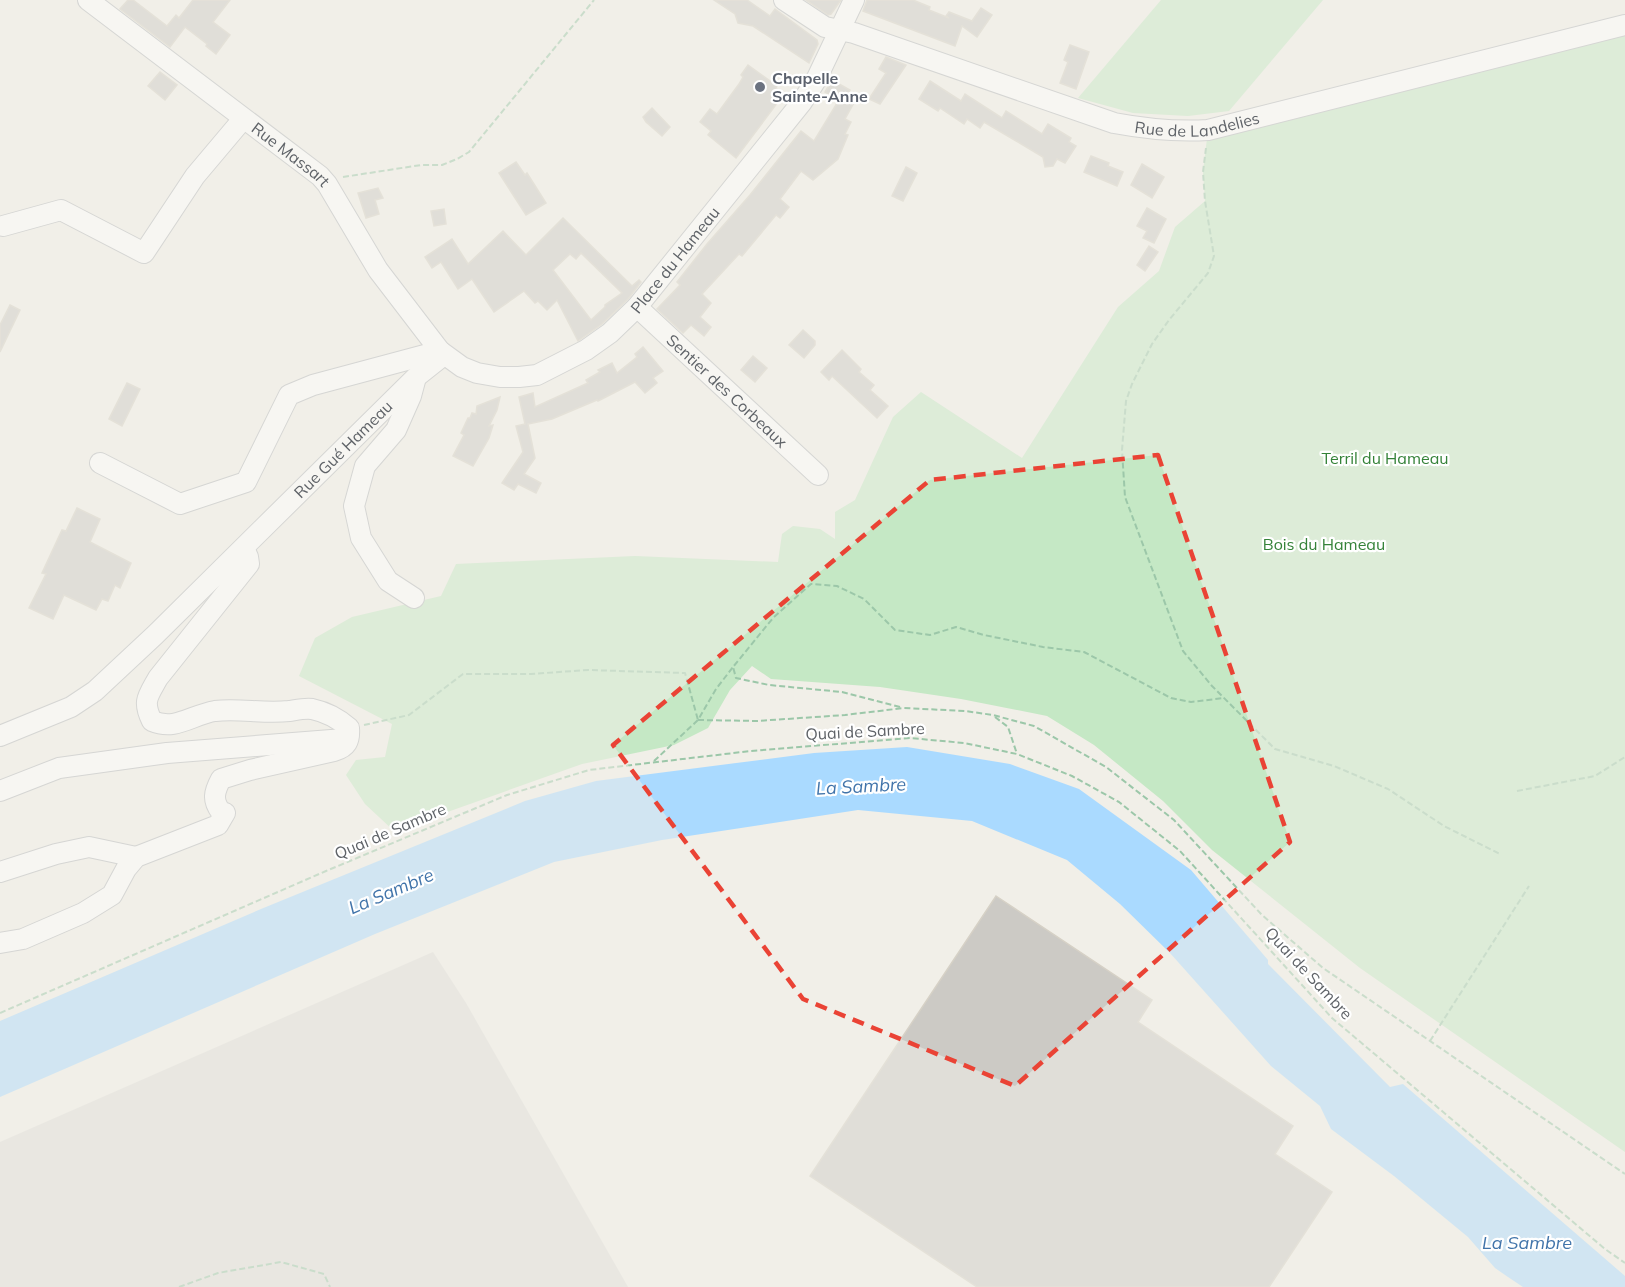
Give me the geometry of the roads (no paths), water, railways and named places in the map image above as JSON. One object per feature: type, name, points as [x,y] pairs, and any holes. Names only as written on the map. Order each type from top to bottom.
[{"type":"street","name":"Rue Massart","points":[[87,0],[320,176],[378,270],[442,353]]},
{"type":"street","name":"Rue de Landelies","points":[[784,0],[825,27],[839,32],[854,33],[1114,123],[1173,132],[1208,130],[1625,25]]},
{"type":"street","name":"Place du Hameau","points":[[442,353],[462,367],[477,373],[510,377],[537,375],[586,350],[610,333],[637,307],[802,102],[816,80],[854,0]]},
{"type":"street","points":[[3,226],[61,210],[144,254],[195,176],[243,119]]},
{"type":"street","name":"Sentier des Corbeaux","points":[[637,307],[818,475]]},
{"type":"street","points":[[100,463],[180,504],[246,482],[289,395],[313,385],[442,353]]},
{"type":"street","name":"Rue Gué Hameau","points":[[0,736],[71,707],[95,691],[442,353]]},
{"type":"street","points":[[414,598],[388,581],[361,538],[354,506],[365,466],[396,430],[411,396],[415,378]]},
{"type":"street","points":[[244,548],[249,556],[249,564],[158,678],[146,699],[147,710],[152,721],[163,726],[174,725],[200,714],[215,711],[271,713],[311,708],[340,720],[350,733]]},
{"type":"street","points":[[0,792],[59,768],[167,753],[350,733]]},
{"type":"street","points":[[0,943],[23,939],[83,913],[112,895],[126,869],[136,857],[218,825],[225,813],[221,812],[214,803],[215,789],[221,779],[334,751],[345,747],[350,733]]},
{"type":"street","points":[[0,872],[56,854],[89,847],[136,857]]},
{"type":"water","name":"La Sambre","points":[[907,747],[1010,764],[1079,789],[1191,870],[1268,960],[1268,964],[1390,1087],[1403,1084],[1625,1276],[1625,1287],[1523,1287],[1495,1268],[1468,1237],[1394,1176],[1331,1129],[1320,1106],[1271,1066],[1170,953],[1120,904],[1067,860],[972,821],[858,810],[662,840],[554,862],[375,934],[0,1097],[0,1021],[261,909],[525,801],[596,781],[814,753]]},
{"type":"place","name":"Chapelle Sainte-Anne","points":[[760,87]]},
{"type":"park label","name":"Terril du Hameau","points":[[1385,458]]},
{"type":"park label","name":"Bois du Hameau","points":[[1324,544]]}]
